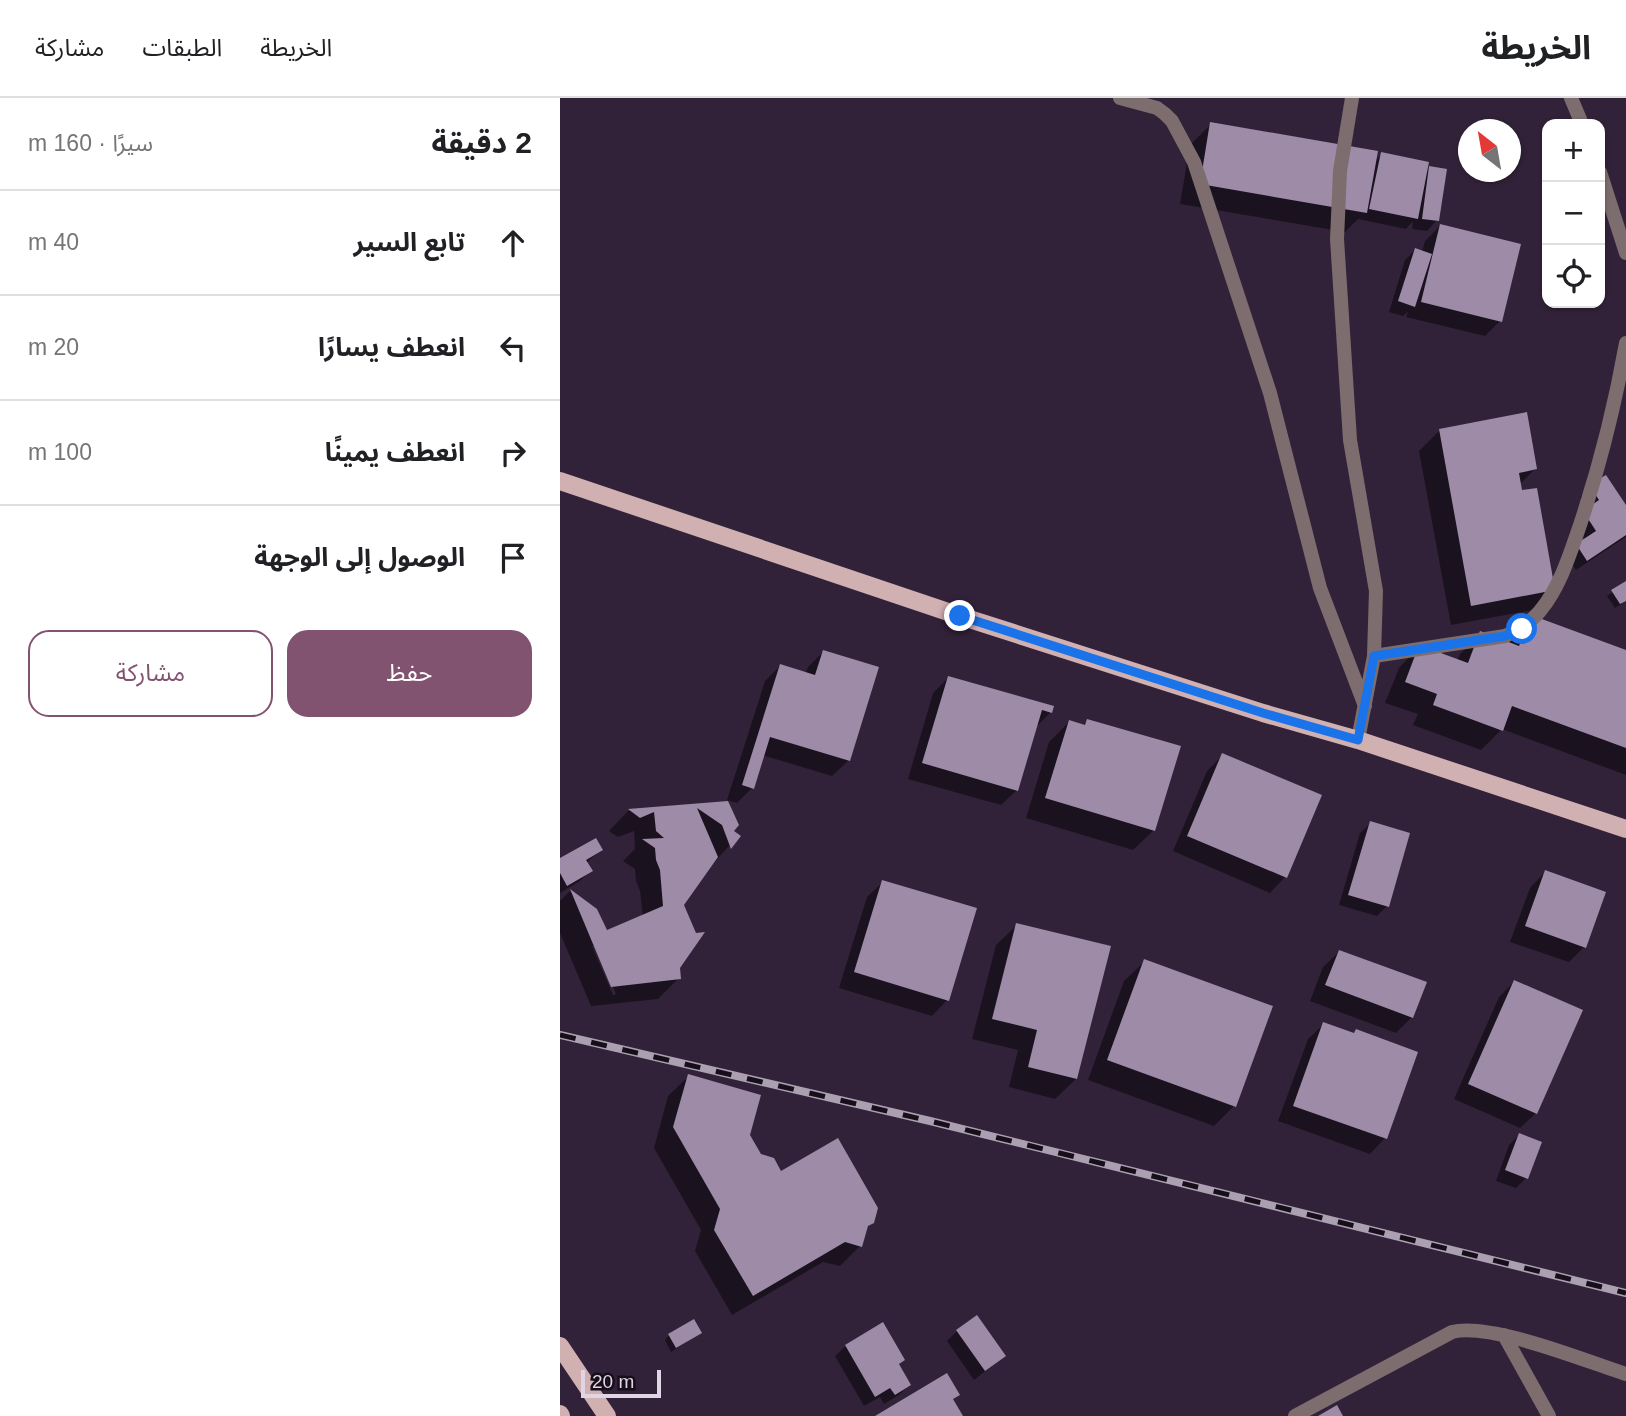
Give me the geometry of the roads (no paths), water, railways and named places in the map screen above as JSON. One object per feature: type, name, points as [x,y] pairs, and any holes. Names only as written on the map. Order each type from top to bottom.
[{"type":"main road","points":[[560,481],[960,616],[1263,713],[1358,740],[1626,829]]},
{"type":"main road","points":[[560,1346],[607,1416]]},
{"type":"street","points":[[1120,98],[1157,108],[1165,114],[1172,121],[1194,162],[1270,393],[1321,588],[1365,706]]},
{"type":"street","points":[[1352,98],[1339,171],[1337,239],[1350,440],[1376,591],[1374,656],[1358,740]]},
{"type":"street","points":[[1572,98],[1580,119]]},
{"type":"street","points":[[1603,182],[1626,253]]},
{"type":"street","points":[[1374,656],[1505,636],[1522,629],[1539,612],[1566,565],[1592,489],[1613,415],[1626,343]]},
{"type":"street","points":[[1296,1416],[1452,1332],[1463,1329],[1504,1335],[1626,1374]]},
{"type":"street","points":[[1504,1335],[1549,1416]]},
{"type":"railway","points":[[560,1035],[930,1121],[1626,1293]]}]
